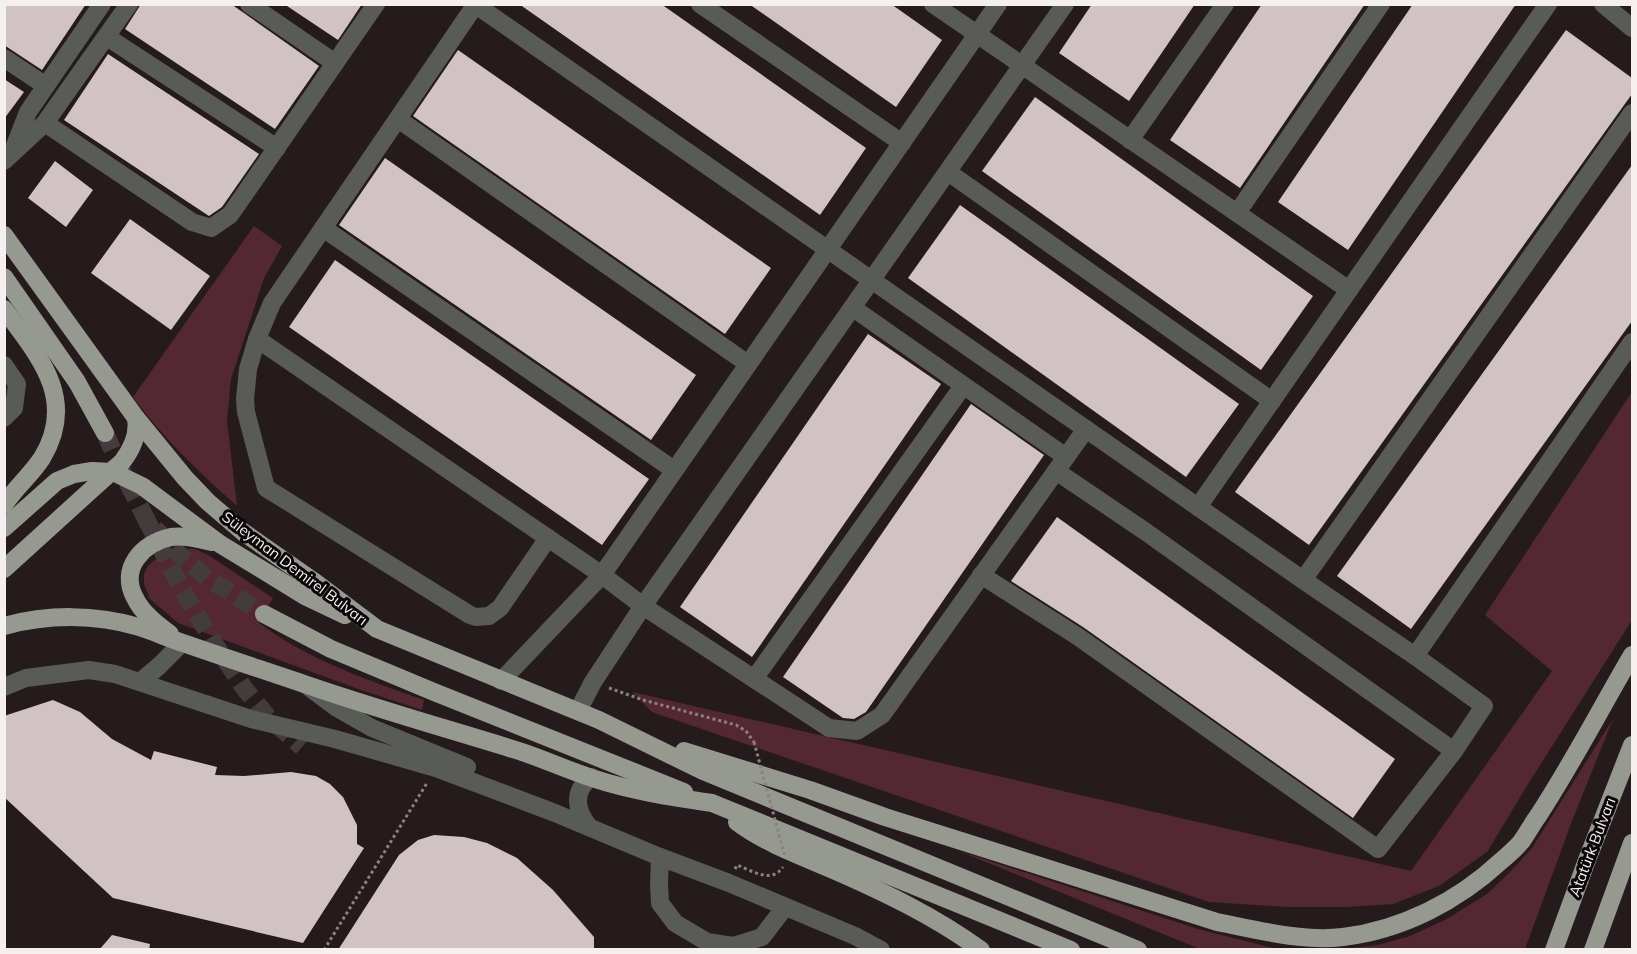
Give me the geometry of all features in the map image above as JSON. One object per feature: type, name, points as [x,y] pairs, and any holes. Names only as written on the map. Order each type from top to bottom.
[{"type":"main road","name":"Süleyman Demirel Bulvarı","points":[[4,235],[166,457],[208,502],[243,532],[377,629],[578,711],[626,734]]},
{"type":"main road","points":[[4,277],[76,382],[105,433]]},
{"type":"main road","points":[[4,309],[39,356],[48,374],[55,393],[56,416],[53,434],[40,460],[4,505]]},
{"type":"main road","points":[[4,569],[122,462],[132,447],[138,429],[136,418]]},
{"type":"main road","points":[[4,528],[57,481],[74,474],[92,471],[113,472],[142,486],[220,544],[305,596],[377,629]]},
{"type":"main road","points":[[182,643],[163,629],[135,599],[131,590],[132,566],[139,553],[155,542],[172,537],[195,538],[220,544]]},
{"type":"main road","points":[[264,614],[331,649],[434,692],[1071,950]]},
{"type":"main road","points":[[4,626],[26,620],[87,617],[140,627],[307,685],[532,755],[619,786],[712,803],[746,829],[764,839],[891,896],[933,918],[981,950]]},
{"type":"main road","points":[[626,734],[810,790],[885,817],[1217,922],[1263,932],[1307,937],[1342,937],[1407,921],[1435,908],[1461,894],[1520,844],[1559,784],[1632,655]]},
{"type":"main road","points":[[626,734],[703,771],[1138,950]]},
{"type":"main road","name":"Atatürk Bulvarı","points":[[1554,950],[1632,745]]},
{"type":"main road","points":[[1593,950],[1632,843]]},
{"type":"main road","points":[[1616,885],[1632,875]]},
{"type":"lane","points":[[8,157],[28,112],[102,4]]},
{"type":"lane","points":[[8,157],[45,123],[129,4]]},
{"type":"lane","points":[[249,4],[335,63]]},
{"type":"lane","points":[[45,123],[192,222],[211,228],[230,215],[376,4]]},
{"type":"lane","points":[[700,4],[902,144]]},
{"type":"lane","points":[[933,4],[1349,290]]},
{"type":"lane","points":[[501,681],[602,575],[998,4]]},
{"type":"lane","points":[[578,711],[593,682],[643,606],[1065,4]]},
{"type":"lane","points":[[1130,140],[1225,4]]},
{"type":"lane","points":[[1238,213],[1381,4]]},
{"type":"lane","points":[[1198,507],[1548,4]]},
{"type":"lane","points":[[548,538],[500,608],[489,616],[470,615],[266,488],[246,412],[248,369],[272,303],[476,5],[1484,706],[1454,751],[1378,849],[1077,636],[981,575]]},
{"type":"lane","points":[[1605,5],[1632,28]]},
{"type":"lane","points":[[107,37],[277,148]]},
{"type":"lane","points":[[4,58],[46,86]]},
{"type":"lane","points":[[1303,580],[1632,113]]},
{"type":"lane","points":[[398,119],[748,364]]},
{"type":"lane","points":[[948,172],[1272,401]]},
{"type":"lane","points":[[323,228],[674,470]]},
{"type":"lane","points":[[853,308],[963,386],[1146,532],[1454,751]]},
{"type":"lane","points":[[257,339],[602,575],[643,606],[828,728],[857,731],[882,715],[1086,429]]},
{"type":"lane","points":[[1415,656],[1632,342]]},
{"type":"lane","points":[[4,365],[17,384],[14,408],[4,418]]},
{"type":"lane","points":[[754,679],[963,386]]},
{"type":"lane","points":[[140,682],[182,643]]},
{"type":"lane","points":[[4,687],[26,678],[88,670],[115,674],[251,719],[335,739],[436,768],[729,883],[855,936],[881,950]]},
{"type":"lane","points":[[307,685],[337,708],[372,728],[465,766],[555,813]]},
{"type":"lane","points":[[589,827],[581,816],[578,806],[579,793],[591,777]]},
{"type":"lane","points":[[660,857],[658,884],[660,903],[675,923],[707,942],[734,946],[752,945],[762,937],[785,907]]},
{"type":"path","points":[[593,682],[643,700],[736,725],[746,731],[754,742],[785,864],[778,874],[771,876],[737,865],[729,883]]},
{"type":"path","points":[[324,950],[436,768]]},
{"type":"shaded area","points":[[254,226],[282,246],[264,278],[231,379],[227,421],[237,506],[182,454],[133,397]]},
{"type":"shaded area","points":[[1632,392],[1632,620],[1487,852],[1439,886],[1393,904],[1288,907],[1209,902],[652,712],[632,692],[1411,871],[1552,671],[1485,615]]},
{"type":"shaded area","points":[[180,549],[195,549],[208,555],[273,598],[259,623],[279,637],[339,668],[424,700],[422,710],[178,623],[150,599],[144,584],[144,574],[148,566],[158,557]]},
{"type":"shaded area","points":[[1613,719],[1572,821],[1525,949],[1344,949],[1378,945],[1410,936],[1445,920],[1487,894],[1532,848]]},
{"type":"shaded area","points":[[959,851],[1198,929],[1277,949],[1200,949]]},
{"type":"building","points":[[4,4],[86,4],[42,70],[4,45]]},
{"type":"building","points":[[141,4],[231,4],[319,66],[275,129],[125,29]]},
{"type":"building","points":[[284,4],[362,4],[338,40]]},
{"type":"building","points":[[519,4],[661,4],[866,148],[820,215]]},
{"type":"building","points":[[749,4],[891,4],[942,40],[896,107]]},
{"type":"building","points":[[1092,4],[1195,4],[1129,101],[1059,53]]},
{"type":"building","points":[[1262,4],[1365,4],[1240,188],[1170,140]]},
{"type":"building","points":[[1413,4],[1516,4],[1348,250],[1278,202]]},
{"type":"building","points":[[1566,30],[1632,78],[1632,94],[1309,545],[1235,492]]},
{"type":"building","points":[[458,50],[771,268],[725,334],[413,116]]},
{"type":"building","points":[[108,54],[259,154],[222,207],[209,216],[64,120]]},
{"type":"building","points":[[4,79],[24,92],[4,119]]},
{"type":"building","points":[[1035,97],[1313,296],[1261,370],[982,171]]},
{"type":"building","points":[[385,158],[696,375],[651,440],[339,225]]},
{"type":"building","points":[[55,161],[93,190],[66,227],[28,198]]},
{"type":"building","points":[[1632,165],[1632,321],[1411,629],[1337,576]]},
{"type":"building","points":[[960,205],[1239,404],[1186,477],[908,278]]},
{"type":"building","points":[[130,219],[210,276],[171,330],[91,273]]},
{"type":"building","points":[[335,260],[649,479],[602,545],[289,327]]},
{"type":"building","points":[[868,334],[941,384],[752,657],[680,607]]},
{"type":"building","points":[[971,404],[1044,455],[866,712],[854,719],[843,718],[783,677]]},
{"type":"building","points":[[1057,517],[1395,759],[1353,818],[1083,627],[1011,581]]},
{"type":"building","points":[[53,700],[80,712],[112,739],[151,760],[154,751],[217,767],[215,775],[244,776],[291,772],[316,776],[330,784],[343,797],[357,825],[357,844],[364,848],[303,943],[113,898],[4,797],[4,716]]},
{"type":"building","points":[[434,835],[464,837],[487,843],[517,858],[553,890],[594,937],[594,950],[338,950],[399,855],[418,840]]},
{"type":"building","points":[[112,935],[150,944],[149,950],[99,950]]},
{"type":"tunnel","points":[[105,433],[146,519],[180,555],[207,578],[264,614]]},
{"type":"tunnel","points":[[146,519],[183,591],[244,688],[267,716],[302,747]]}]
